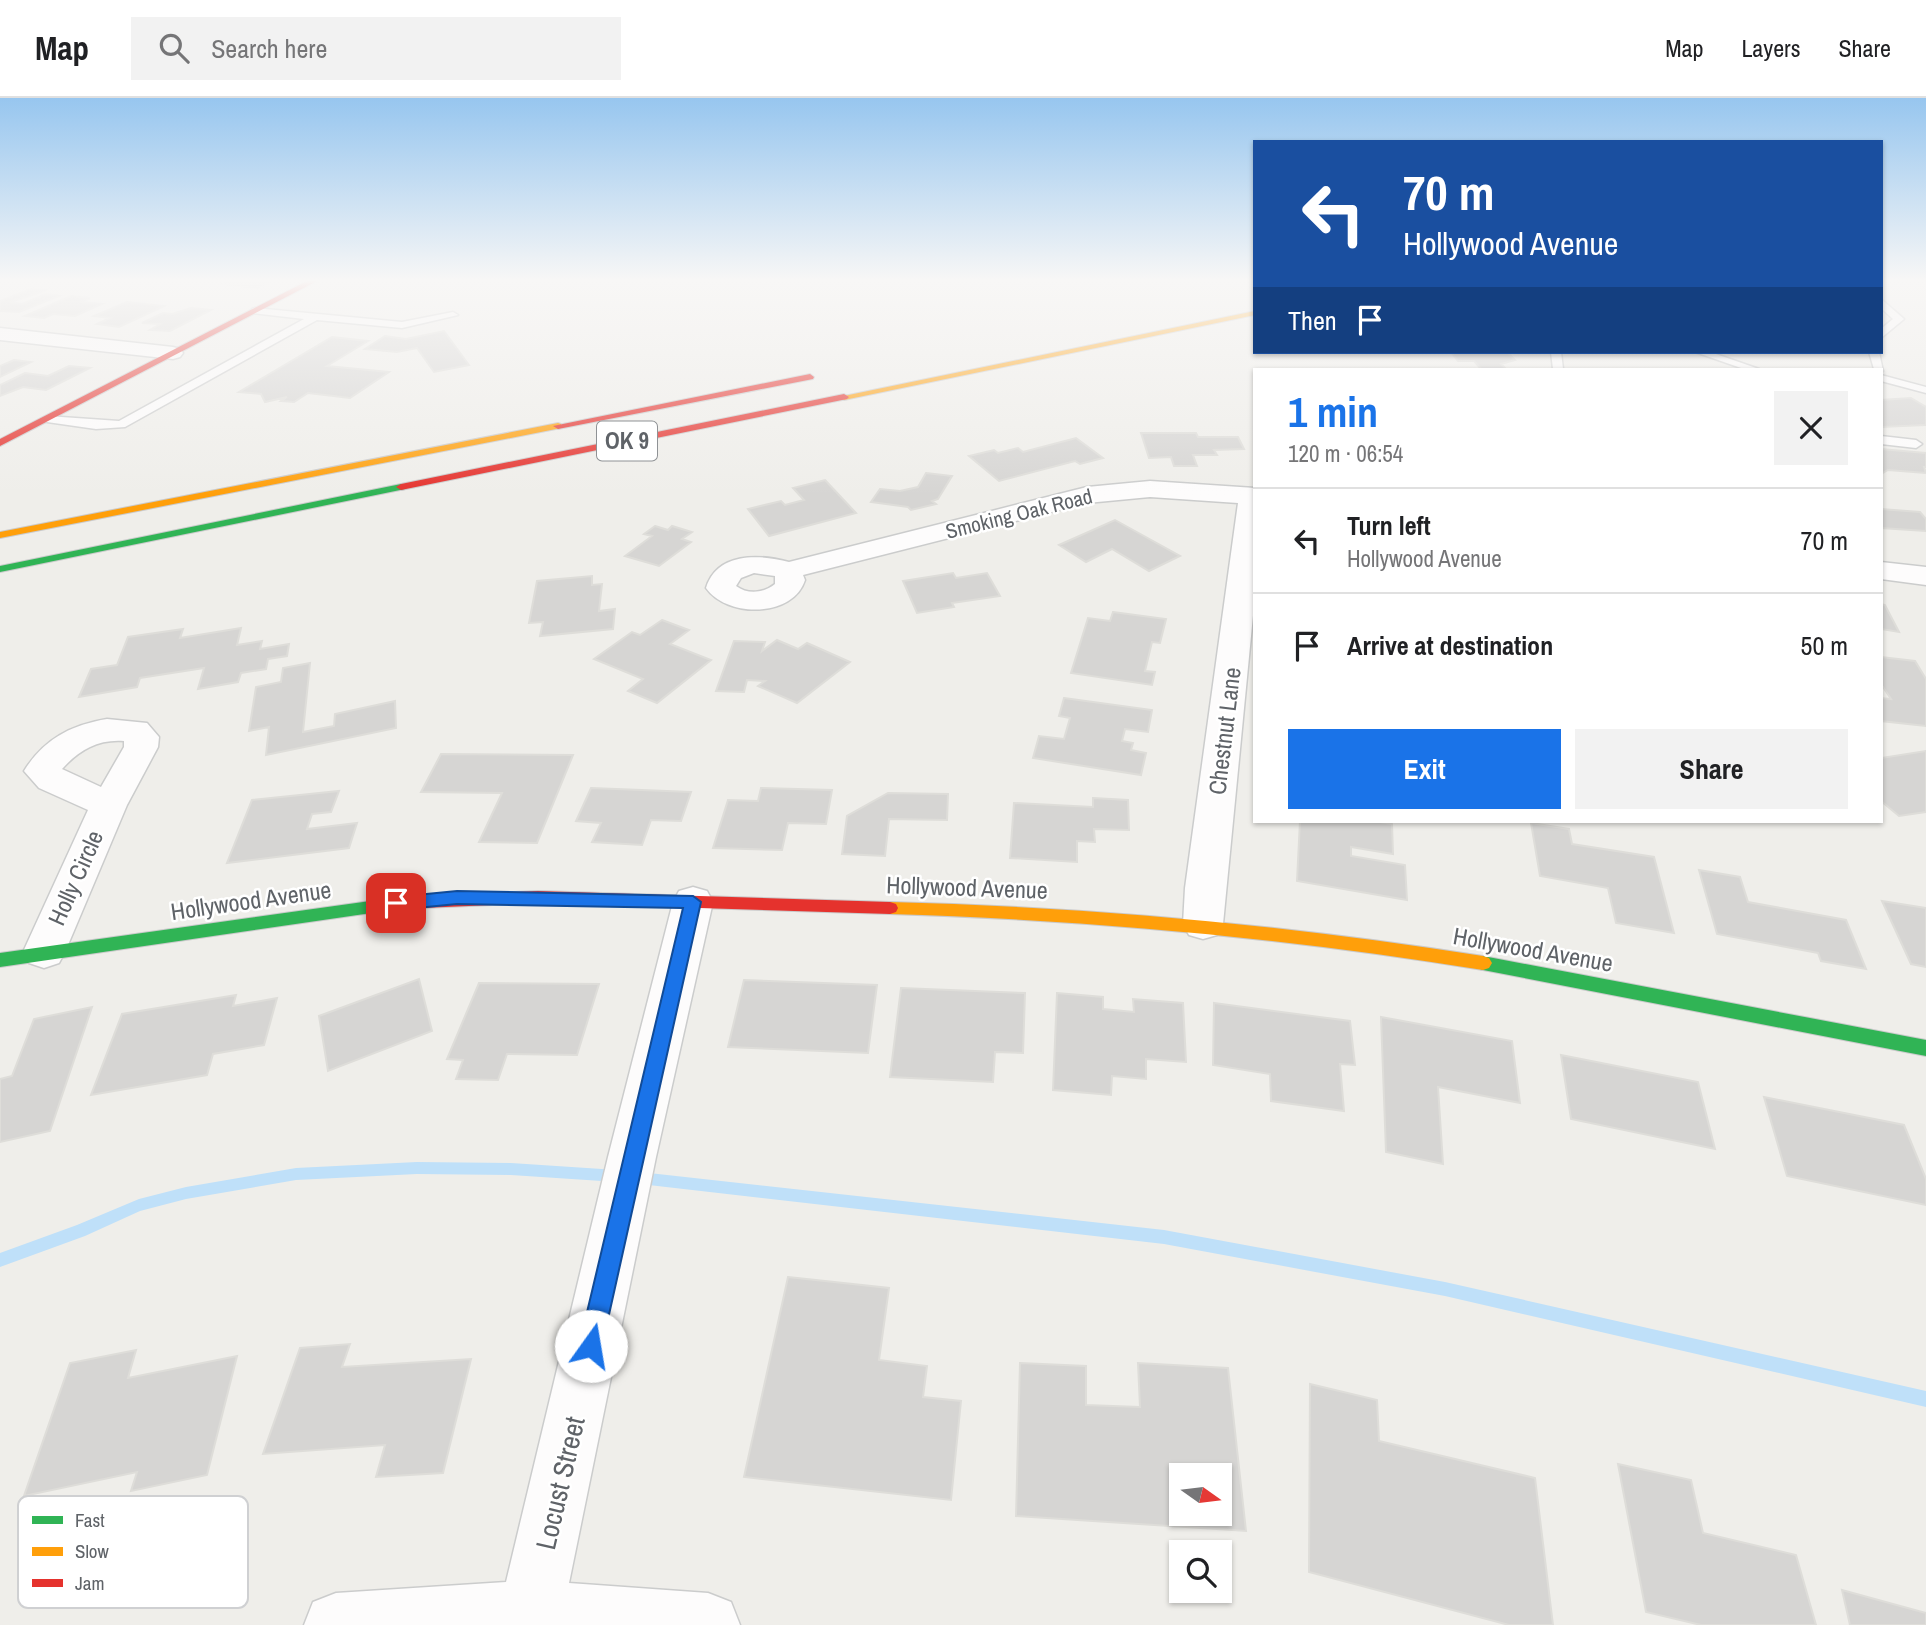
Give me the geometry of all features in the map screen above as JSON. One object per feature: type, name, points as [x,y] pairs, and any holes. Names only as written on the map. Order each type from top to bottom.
[{"type":"main road","name":"OK 9","points":[[0,569],[1063,352]]},
{"type":"main road","points":[[0,443],[173,353]]},
{"type":"main road","name":"OK 9","points":[[0,534],[830,373]]},
{"type":"main road","name":"Hollywood Avenue","points":[[0,960],[396,903],[457,898],[1058,913],[1203,924],[1423,954],[1926,1048]]},
{"type":"street","points":[[166,352],[173,353]]},
{"type":"street","name":"Smoking Oak Road","points":[[787,571],[1087,495],[1150,489],[1253,496]]},
{"type":"street","name":"Chestnut Lane","points":[[1203,924],[1205,888],[1253,496]]},
{"type":"street","points":[[1883,570],[1926,576]]},
{"type":"street","name":"Holly Circle","points":[[44,952],[108,805]]},
{"type":"street","name":"Locust Street","points":[[531,1613],[632,1157],[693,902]]},
{"type":"street","points":[[336,1625],[531,1613],[708,1625]]},
{"type":"lane","points":[[47,419],[121,425],[252,352]]},
{"type":"lane","points":[[1706,354],[1751,368]]},
{"type":"lane","points":[[1883,379],[1926,390]]},
{"type":"lane","points":[[1883,440],[1916,444]]},
{"type":"building","points":[[306,352],[350,352],[327,366],[389,372],[350,398],[308,393],[294,402],[281,401],[287,397],[265,402],[261,394],[239,392]]},
{"type":"building","points":[[420,352],[460,352],[469,365],[434,372]]},
{"type":"building","points":[[1453,354],[1509,354],[1515,360],[1501,364],[1505,368],[1480,368],[1474,361],[1458,361]]},
{"type":"building","points":[[14,360],[31,362],[0,377],[0,366]]},
{"type":"building","points":[[69,366],[90,368],[46,390],[23,387],[0,396],[0,385],[25,373],[48,376]]},
{"type":"building","points":[[1911,398],[1926,407],[1926,425],[1883,427],[1883,400]]},
{"type":"building","points":[[1141,433],[1196,433],[1198,437],[1238,437],[1244,449],[1214,450],[1217,455],[1193,455],[1197,466],[1174,466],[1171,457],[1149,458]]},
{"type":"building","points":[[1076,438],[1103,458],[1080,464],[1075,461],[999,481],[969,456],[1018,448],[1023,452]]},
{"type":"building","points":[[1883,449],[1926,453],[1926,473],[1888,470],[1883,473]]},
{"type":"building","points":[[926,473],[952,476],[938,499],[932,501],[936,504],[911,510],[908,507],[871,502],[880,489],[900,491],[918,487]]},
{"type":"building","points":[[825,480],[856,513],[769,536],[748,509],[781,501],[785,505],[804,500],[793,488]]},
{"type":"building","points":[[1883,509],[1920,512],[1926,519],[1926,531],[1883,528]]},
{"type":"building","points":[[1115,520],[1180,556],[1149,571],[1112,549],[1086,562],[1059,545]]},
{"type":"building","points":[[655,526],[668,530],[672,526],[692,532],[682,539],[691,542],[659,566],[625,556],[652,536],[644,534]]},
{"type":"building","points":[[953,573],[956,578],[987,573],[1000,596],[952,603],[954,607],[917,613],[903,581]]},
{"type":"building","points":[[592,576],[592,585],[602,584],[599,611],[615,609],[613,629],[540,636],[543,622],[529,623],[537,581]]},
{"type":"building","points":[[1883,604],[1885,605],[1899,632],[1883,629]]},
{"type":"building","points":[[1113,612],[1166,619],[1160,643],[1152,642],[1145,671],[1155,672],[1152,685],[1071,673],[1088,618],[1110,621]]},
{"type":"building","points":[[662,620],[689,630],[670,644],[711,660],[657,703],[628,691],[643,679],[594,659],[632,632],[640,635]]},
{"type":"building","points":[[241,628],[237,645],[262,641],[260,649],[289,644],[287,656],[268,659],[266,669],[241,673],[238,682],[198,689],[204,668],[140,678],[137,687],[79,697],[91,669],[117,665],[128,637],[183,629],[180,638]]},
{"type":"building","points":[[777,640],[798,649],[807,643],[850,662],[797,703],[758,686],[765,681],[747,680],[744,692],[716,691],[734,641],[765,642],[762,651]]},
{"type":"building","points":[[1883,657],[1915,661],[1926,679],[1926,726],[1883,721],[1883,698],[1891,699],[1883,687]]},
{"type":"building","points":[[310,663],[303,732],[334,726],[335,714],[395,701],[396,728],[266,755],[269,727],[249,731],[256,687],[281,682],[283,668]]},
{"type":"building","points":[[1064,698],[1152,710],[1148,732],[1125,729],[1122,741],[1133,743],[1131,750],[1146,753],[1141,775],[1033,758],[1039,736],[1064,739],[1070,718],[1059,716]]},
{"type":"building","points":[[1926,751],[1926,812],[1899,816],[1883,803],[1883,758]]},
{"type":"building","points":[[441,754],[573,755],[537,843],[479,842],[502,793],[421,792]]},
{"type":"building","points":[[591,788],[691,792],[681,821],[651,820],[642,845],[592,842],[601,823],[576,821]]},
{"type":"building","points":[[761,788],[832,790],[826,824],[788,823],[782,850],[713,848],[728,800],[758,801]]},
{"type":"building","points":[[339,791],[331,812],[312,814],[307,829],[357,823],[349,848],[227,863],[252,800]]},
{"type":"building","points":[[888,793],[948,794],[947,820],[889,819],[885,856],[842,854],[847,816]]},
{"type":"building","points":[[1093,798],[1128,800],[1129,830],[1094,829],[1095,842],[1077,841],[1077,862],[1010,858],[1014,803],[1093,807]]},
{"type":"building","points":[[1300,823],[1392,824],[1393,854],[1351,847],[1351,856],[1405,865],[1407,900],[1297,881]]},
{"type":"building","points":[[1531,823],[1569,829],[1572,844],[1654,857],[1674,933],[1616,923],[1608,888],[1540,876]]},
{"type":"building","points":[[1699,870],[1740,877],[1748,902],[1846,920],[1866,969],[1821,961],[1818,953],[1717,934]]},
{"type":"building","points":[[1882,901],[1926,908],[1926,967],[1911,964]]},
{"type":"building","points":[[419,979],[432,1031],[328,1071],[319,1016]]},
{"type":"building","points":[[744,980],[877,985],[868,1053],[728,1047]]},
{"type":"building","points":[[479,983],[599,984],[577,1055],[507,1054],[498,1080],[456,1079],[463,1060],[447,1059]]},
{"type":"building","points":[[901,988],[1025,993],[1023,1053],[995,1052],[993,1082],[890,1077]]},
{"type":"building","points":[[1057,993],[1103,997],[1103,1009],[1134,1012],[1133,999],[1183,1003],[1186,1062],[1146,1059],[1146,1079],[1112,1076],[1111,1095],[1053,1090]]},
{"type":"building","points":[[236,995],[233,1006],[277,998],[264,1045],[213,1054],[207,1075],[91,1095],[122,1014]]},
{"type":"building","points":[[1214,1003],[1350,1021],[1355,1065],[1340,1064],[1344,1111],[1271,1101],[1270,1074],[1213,1065]]},
{"type":"building","points":[[92,1007],[50,1131],[0,1142],[0,1079],[12,1076],[34,1019]]},
{"type":"building","points":[[1381,1017],[1512,1041],[1520,1103],[1438,1087],[1443,1164],[1386,1152]]},
{"type":"building","points":[[1561,1055],[1698,1082],[1715,1149],[1571,1119]]},
{"type":"building","points":[[1764,1097],[1904,1125],[1926,1179],[1926,1205],[1787,1176]]},
{"type":"building","points":[[788,1277],[889,1288],[879,1360],[927,1366],[923,1397],[961,1401],[951,1500],[744,1477]]},
{"type":"building","points":[[350,1344],[342,1367],[471,1359],[443,1473],[376,1477],[385,1445],[263,1454],[300,1348]]},
{"type":"building","points":[[136,1350],[128,1378],[237,1356],[207,1475],[131,1491],[137,1472],[24,1496],[70,1363]]},
{"type":"building","points":[[1020,1363],[1086,1366],[1086,1405],[1140,1407],[1138,1363],[1228,1368],[1246,1531],[1169,1526],[1232,1526],[1232,1463],[1169,1463],[1169,1526],[1016,1516]]},
{"type":"building","points":[[1310,1384],[1377,1400],[1379,1441],[1535,1478],[1553,1625],[1509,1625],[1309,1572]]},
{"type":"building","points":[[1618,1464],[1691,1480],[1703,1533],[1796,1555],[1816,1625],[1701,1625],[1646,1612]]},
{"type":"building","points":[[1842,1590],[1926,1613],[1926,1625],[1850,1625]]},
{"type":"waterway","points":[[0,1260],[80,1231],[139,1205],[186,1193],[296,1174],[417,1168],[511,1169],[617,1176]]},
{"type":"waterway","points":[[640,1178],[1164,1237],[1445,1289],[1926,1399]]},
{"type":"traffic: fast","points":[[0,569],[401,487]]},
{"type":"traffic: fast","points":[[0,960],[399,903]]},
{"type":"traffic: fast","points":[[1483,963],[1926,1048]]},
{"type":"traffic: slow","points":[[844,397],[1063,352]]},
{"type":"traffic: slow","points":[[0,535],[558,426]]},
{"type":"traffic: slow","points":[[890,908],[1187,924],[1335,941],[1483,963]]},
{"type":"traffic: jam","points":[[0,443],[175,352]]},
{"type":"traffic: jam","points":[[558,426],[810,377]]},
{"type":"traffic: jam","points":[[401,487],[844,397]]},
{"type":"traffic: jam","points":[[399,903],[538,897],[890,908]]},
{"type":"route","points":[[396,903],[457,898],[693,902],[632,1157],[591,1346]]}]
